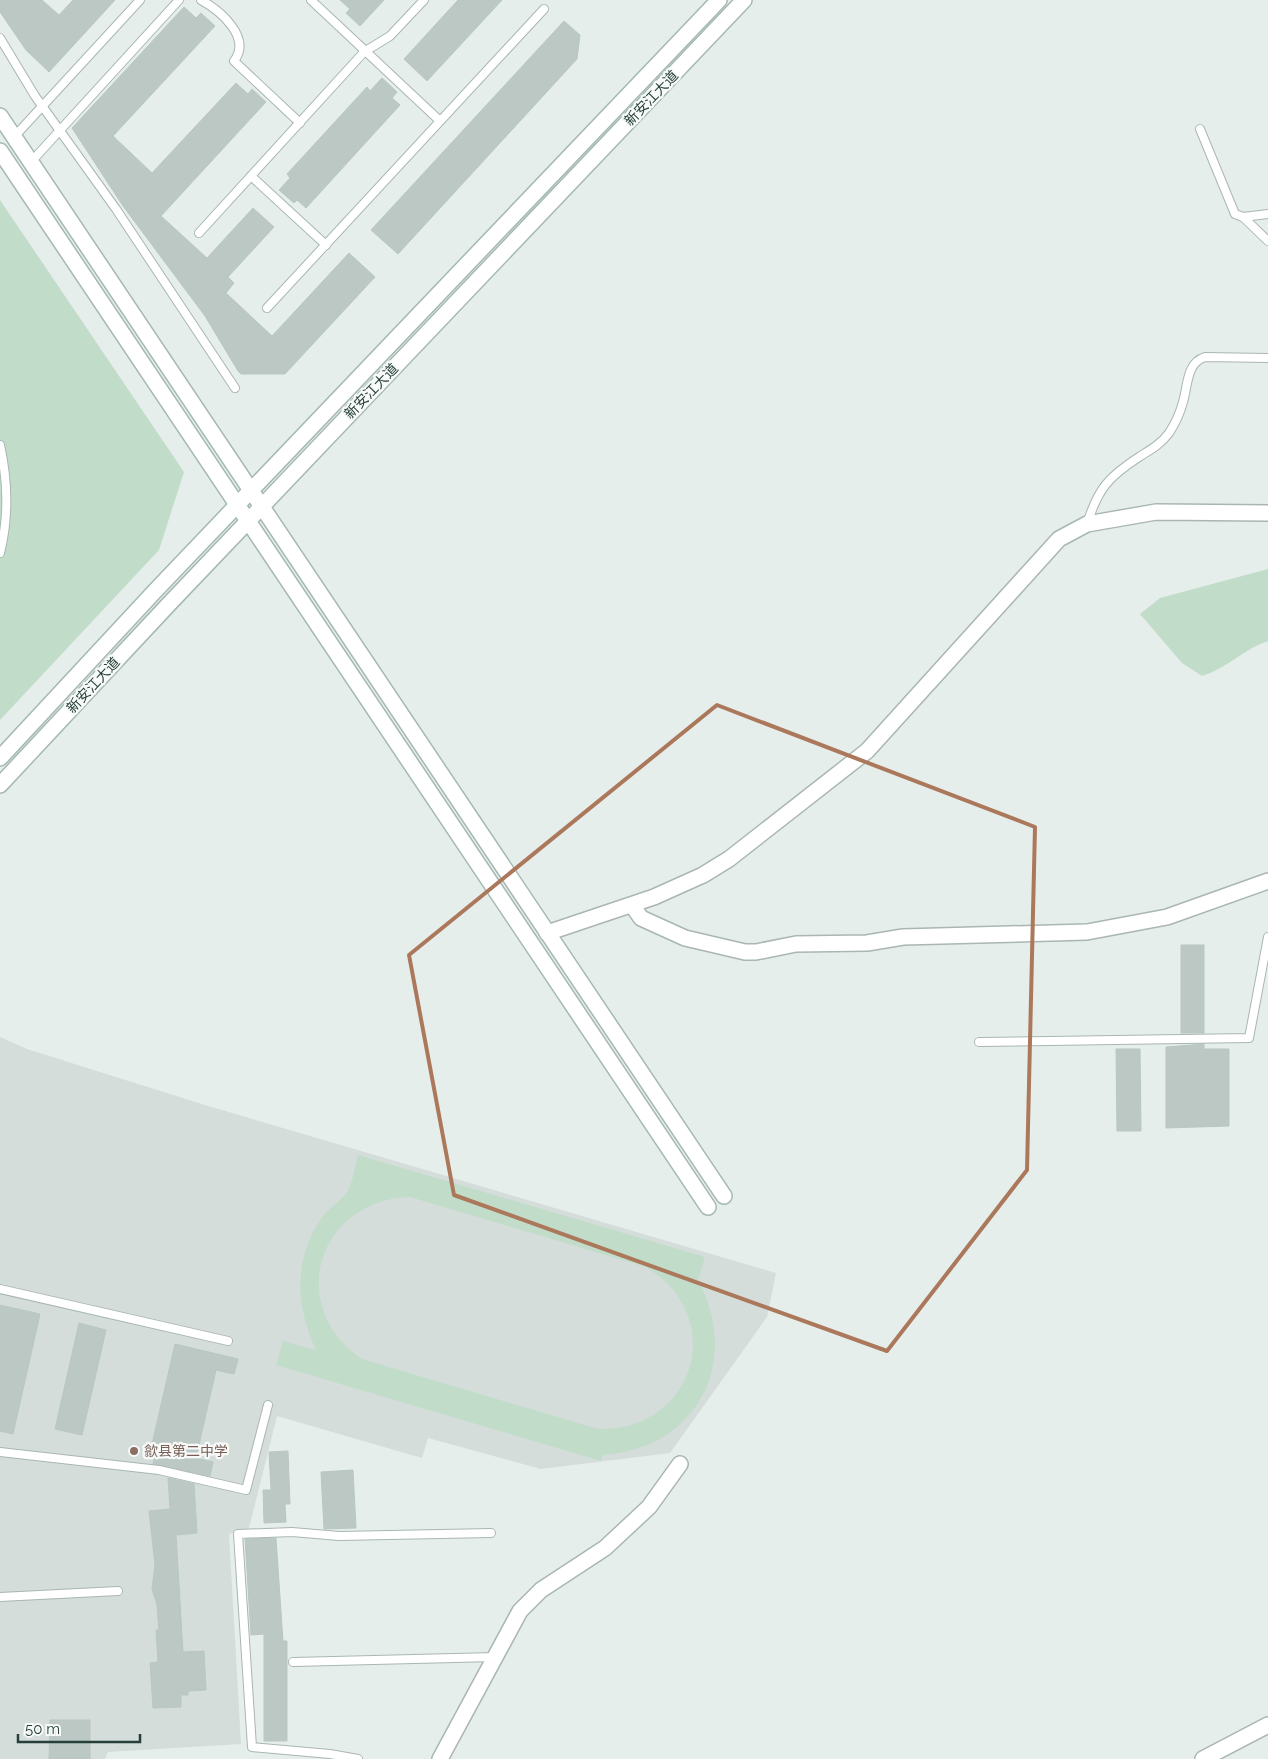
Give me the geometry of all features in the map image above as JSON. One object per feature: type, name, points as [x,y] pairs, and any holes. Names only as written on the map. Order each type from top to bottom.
[{"type":"street","name":"新安江大道","points":[[0,758],[719,0]]},
{"type":"street","name":"新安江大道","points":[[0,785],[261,507],[744,0]]},
{"type":"street","points":[[0,116],[724,1196]]},
{"type":"street","points":[[0,151],[708,1207]]},
{"type":"street","points":[[547,932],[632,905],[675,888],[729,859],[855,761],[1059,539],[1087,524],[1156,512],[1182,510],[1268,513]]},
{"type":"street","points":[[632,905],[641,918],[685,938],[745,952],[756,952],[796,944],[867,943],[904,937],[1087,932],[1167,916],[1268,881]]},
{"type":"street","points":[[440,1759],[520,1610],[533,1596],[605,1548],[649,1507],[680,1464]]},
{"type":"street","points":[[1203,1759],[1268,1725]]},
{"type":"lane","points":[[14,137],[140,0]]},
{"type":"lane","points":[[31,162],[179,0]]},
{"type":"lane","points":[[201,0],[210,5],[238,34],[241,46],[234,61],[300,123]]},
{"type":"lane","points":[[311,0],[364,52],[377,60],[440,121]]},
{"type":"lane","points":[[199,233],[364,52],[390,36],[424,0]]},
{"type":"lane","points":[[267,308],[544,8]]},
{"type":"lane","points":[[0,38],[42,106],[116,209],[235,388]]},
{"type":"lane","points":[[1200,129],[1235,214],[1243,216],[1268,214]]},
{"type":"lane","points":[[251,176],[326,245]]},
{"type":"lane","points":[[1243,216],[1268,241]]},
{"type":"lane","points":[[1087,524],[1096,498],[1110,478],[1154,447],[1171,429],[1183,402],[1189,374],[1196,361],[1205,357],[1268,358]]},
{"type":"lane","points":[[0,445],[7,503],[0,553]]},
{"type":"lane","points":[[979,1042],[1249,1038],[1268,936]]},
{"type":"lane","points":[[0,1289],[228,1342]]},
{"type":"lane","points":[[0,1452],[158,1470],[246,1490],[268,1405]]},
{"type":"lane","points":[[358,1759],[330,1754],[252,1747],[238,1534],[292,1532],[339,1536],[491,1533]]},
{"type":"lane","points":[[0,1597],[118,1591]]},
{"type":"lane","points":[[293,1662],[495,1657]]},
{"type":"highlighted area","points":[[717,705],[1035,827],[1027,1170],[887,1351],[454,1195],[409,955]]},
{"type":"shaded area","name":"歙县第二中学","points":[[0,1037],[27,1049],[205,1105],[776,1273],[767,1317],[670,1453],[541,1469],[428,1438],[422,1458],[277,1416],[249,1528],[229,1534],[241,1744],[108,1752],[105,1759],[0,1759]]},
{"type":"green space","points":[[0,200],[184,472],[159,550],[0,720]]},
{"type":"green space","points":[[1268,569],[1268,641],[1211,673],[1202,676],[1182,663],[1140,614],[1160,598]]},
{"type":"green space","points":[[358,1155],[705,1257],[698,1280],[710,1311],[715,1341],[712,1370],[702,1396],[686,1419],[664,1437],[636,1449],[603,1455],[601,1461],[276,1365],[283,1341],[316,1350],[304,1316],[301,1299],[302,1265],[306,1248],[313,1232],[323,1216],[347,1192]],"holes":[[[410,1197],[646,1267],[672,1288],[687,1314],[693,1341],[690,1368],[678,1392],[658,1412],[631,1425],[598,1429],[362,1359],[338,1337],[324,1312],[319,1286],[322,1260],[334,1236],[352,1216],[378,1203]]]},
{"type":"building","points":[[0,0],[42,0],[59,15],[73,0],[115,0],[49,72],[26,50],[0,12]]},
{"type":"building","points":[[340,0],[384,0],[360,26],[346,13],[350,9]]},
{"type":"building","points":[[458,0],[502,0],[427,81],[404,59]]},
{"type":"building","points":[[184,7],[196,18],[201,13],[215,26],[113,136],[152,173],[236,83],[248,94],[252,89],[266,102],[161,216],[207,258],[253,208],[274,227],[228,277],[234,283],[226,293],[272,336],[349,253],[375,277],[285,374],[241,374],[238,371],[205,316],[123,206],[72,128]]},
{"type":"building","points":[[564,21],[580,35],[577,59],[398,254],[371,230]]},
{"type":"building","points":[[382,78],[397,92],[392,98],[400,105],[306,208],[297,200],[294,203],[279,190],[290,178],[287,174],[367,87],[370,91]]},
{"type":"building","points":[[1181,945],[1204,945],[1204,1033],[1181,1033]]},
{"type":"building","points":[[1204,1044],[1204,1049],[1229,1049],[1229,1126],[1166,1128],[1166,1047]]},
{"type":"building","points":[[1116,1049],[1140,1049],[1141,1131],[1117,1131]]},
{"type":"building","points":[[0,1305],[40,1314],[13,1434],[0,1431]]},
{"type":"building","points":[[79,1323],[106,1330],[82,1435],[55,1429]]},
{"type":"building","points":[[175,1344],[238,1359],[234,1374],[216,1370],[196,1458],[213,1462],[210,1476],[153,1464],[155,1455],[150,1453]]},
{"type":"building","points":[[288,1451],[290,1504],[285,1504],[286,1522],[264,1523],[263,1490],[271,1490],[269,1452]]},
{"type":"building","points":[[353,1470],[356,1528],[324,1529],[321,1472]]},
{"type":"building","points":[[168,1478],[194,1484],[197,1533],[176,1535],[183,1652],[204,1651],[206,1690],[188,1691],[188,1695],[181,1695],[181,1707],[153,1708],[150,1663],[158,1662],[156,1630],[159,1630],[157,1605],[152,1589],[155,1565],[149,1511],[170,1509]]},
{"type":"building","points":[[276,1538],[283,1641],[287,1641],[287,1741],[264,1741],[264,1634],[251,1635],[245,1539]]},
{"type":"building","points":[[50,1720],[90,1720],[90,1759],[49,1759]]},
{"type":"place","name":"歙县第二中学","points":[[134,1451]]}]
